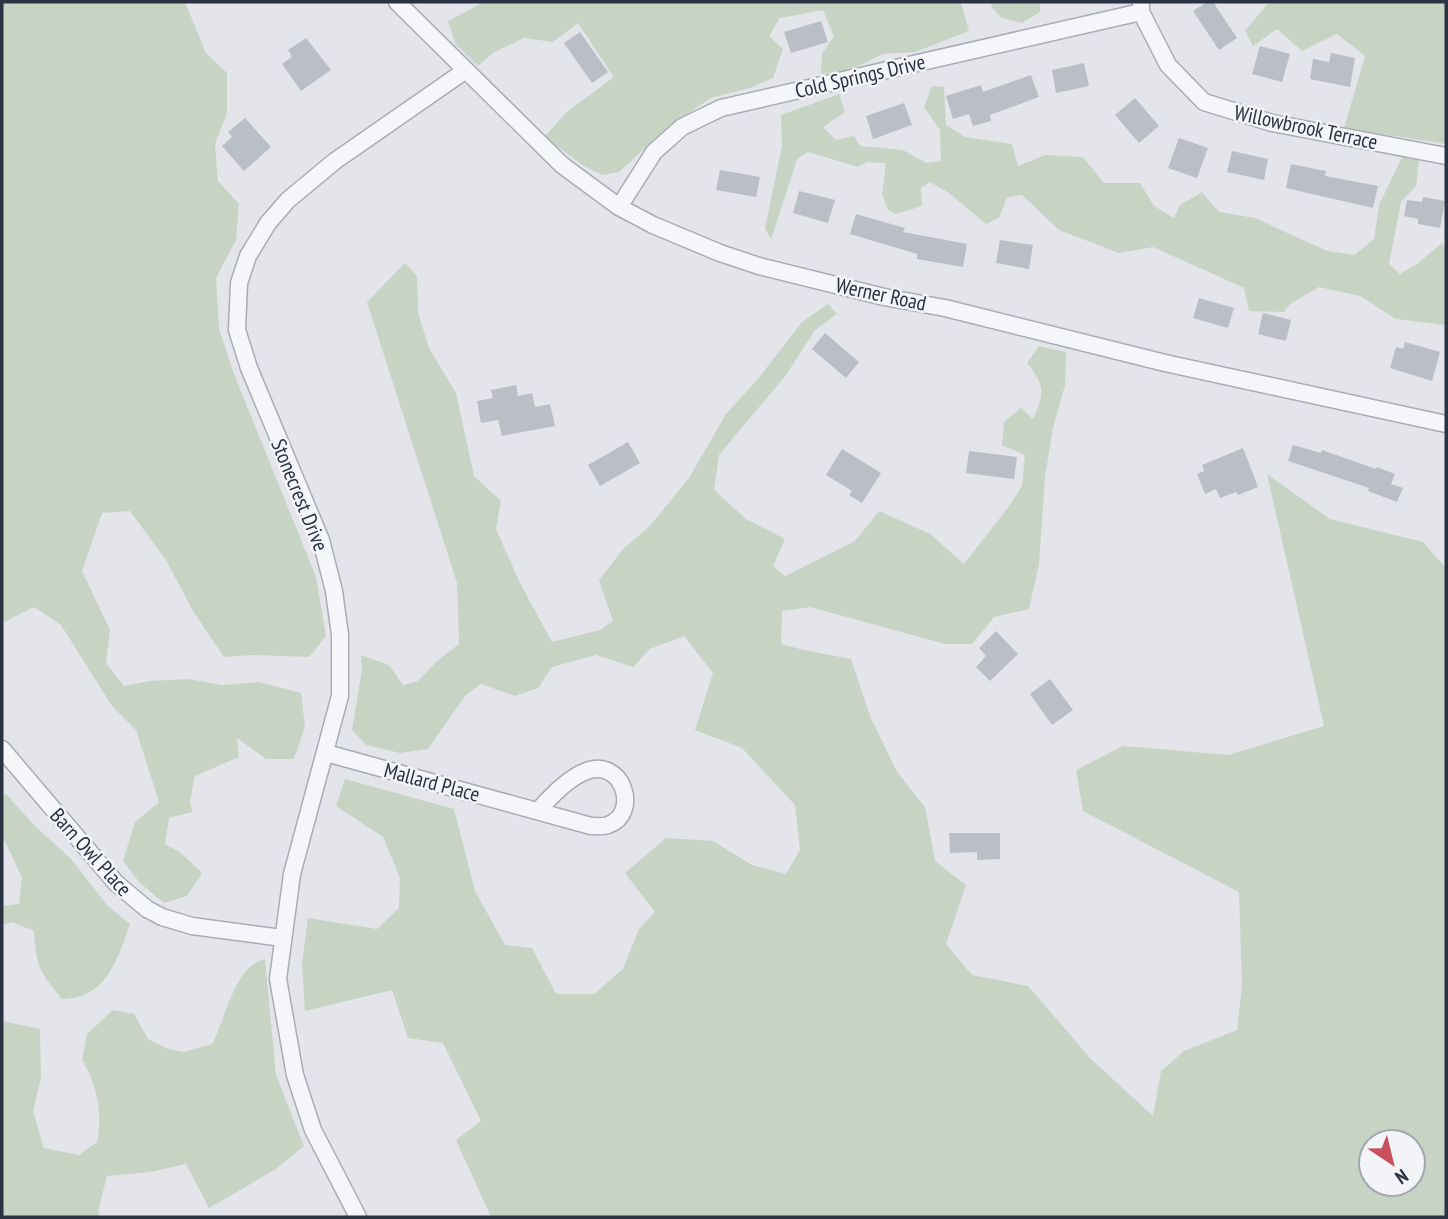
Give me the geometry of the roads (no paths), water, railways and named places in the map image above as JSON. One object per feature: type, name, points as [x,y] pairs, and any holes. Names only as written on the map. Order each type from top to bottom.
[{"type":"street","name":"Werner Road","points":[[397,2],[562,165],[619,206],[653,225],[720,253],[759,266],[884,297],[945,308],[1165,363],[1446,424]]},
{"type":"street","name":"Willowbrook Terrace","points":[[1141,7],[1168,65],[1204,102],[1272,123],[1446,156]]},
{"type":"street","name":"Cold Springs Drive","points":[[619,206],[654,152],[682,127],[720,108],[1141,7]]},
{"type":"street","name":"Stonecrest Drive","points":[[358,1217],[313,1130],[295,1075],[278,979],[292,874],[340,696],[340,635],[334,592],[321,540],[275,434],[237,330],[239,284],[248,256],[268,223],[288,200],[335,161],[466,70]]},
{"type":"street","name":"Barn Owl Place","points":[[2,749],[116,883],[147,909],[162,917],[192,926],[282,939]]},
{"type":"street","name":"Mallard Place","points":[[326,753],[591,827],[608,825],[618,819],[625,806],[625,793],[613,773],[605,769],[595,769],[573,779],[538,811]]}]
